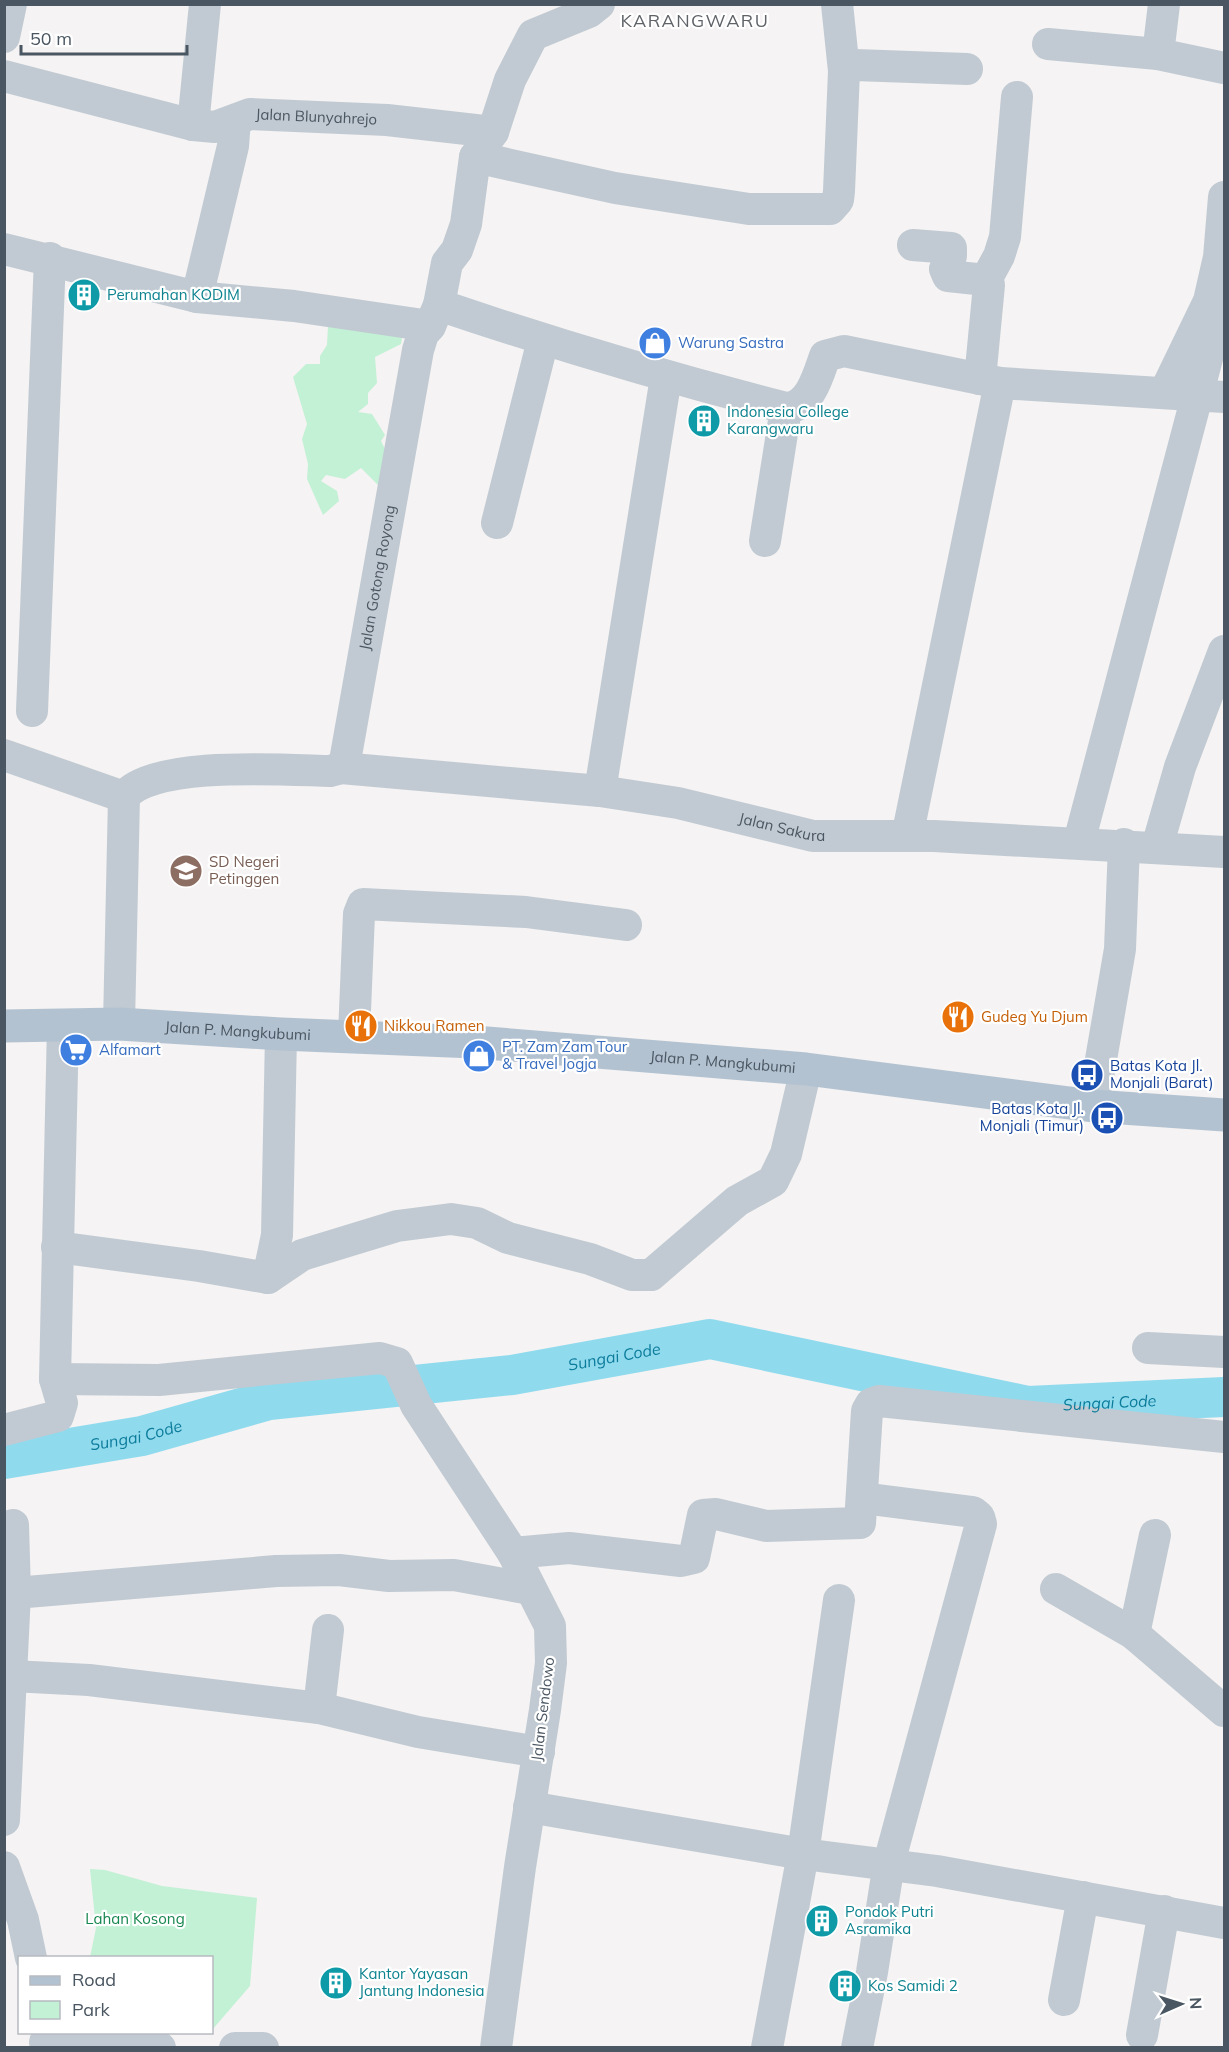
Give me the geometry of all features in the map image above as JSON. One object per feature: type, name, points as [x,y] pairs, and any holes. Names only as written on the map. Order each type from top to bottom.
[{"type":"main road","name":"Jalan P. Mangkubumi","points":[[4,1026],[119,1024],[474,1042],[806,1069],[1093,1106],[1224,1115]]},
{"type":"street","points":[[4,38],[11,4]]},
{"type":"street","points":[[193,125],[205,4]]},
{"type":"street","name":"Jalan Gotong Royong","points":[[341,768],[345,761],[418,350],[423,334],[434,315],[447,263],[457,250],[466,224],[484,144],[510,80],[532,35],[590,12],[598,4]]},
{"type":"street","points":[[837,4],[844,71],[855,65],[967,69]]},
{"type":"street","points":[[1158,54],[1164,4]]},
{"type":"street","points":[[1048,44],[1158,54],[1224,68]]},
{"type":"street","name":"Jalan Blunyahrejo","points":[[4,76],[193,125],[215,127],[250,114],[387,120],[484,144],[615,188],[749,209],[830,209],[838,200],[839,191],[844,71]]},
{"type":"street","points":[[986,280],[999,256],[1005,237],[1017,97]]},
{"type":"street","points":[[197,297],[233,146],[235,120]]},
{"type":"street","points":[[1165,392],[1209,301],[1219,257],[1224,197]]},
{"type":"street","points":[[913,245],[951,248],[951,256],[945,269],[948,276],[986,280]]},
{"type":"street","points":[[4,249],[50,258],[197,297],[434,315],[543,340],[666,377],[786,408],[795,407],[807,399],[825,356],[834,352],[863,354],[990,381],[1211,396]]},
{"type":"street","points":[[32,711],[50,258]]},
{"type":"street","points":[[909,826],[990,381],[989,285],[986,280]]},
{"type":"street","points":[[1079,842],[1211,396],[1224,294]]},
{"type":"street","points":[[497,523],[543,340]]},
{"type":"street","points":[[600,791],[666,377]]},
{"type":"street","points":[[765,541],[786,408]]},
{"type":"street","points":[[1157,847],[1180,767],[1224,651]]},
{"type":"street","points":[[4,755],[124,797]]},
{"type":"street","points":[[119,1024],[124,797],[134,788],[171,774],[231,770],[330,771],[341,768]]},
{"type":"street","name":"Jalan Sakura","points":[[341,768],[600,791],[678,804],[813,836],[934,836],[1124,844],[1224,852]]},
{"type":"street","points":[[1093,1106],[1120,949],[1124,844]]},
{"type":"street","points":[[354,1035],[359,914],[363,904],[525,912],[626,926]]},
{"type":"street","points":[[4,1430],[58,1416],[62,1403],[55,1379],[63,1025]]},
{"type":"street","points":[[268,1278],[277,1235],[281,1034]]},
{"type":"street","points":[[57,1247],[199,1266],[268,1278],[302,1255],[397,1226],[451,1219],[477,1223],[508,1238],[590,1259],[632,1275],[651,1275],[737,1201],[773,1181],[786,1154],[806,1069]]},
{"type":"street","points":[[1148,1348],[1224,1352]]},
{"type":"street","name":"Jalan Sendowo","points":[[55,1379],[159,1380],[380,1358],[397,1363],[416,1405],[513,1552],[550,1626],[550,1663],[539,1752],[529,1807],[496,2048]]},
{"type":"street","points":[[513,1552],[569,1548],[681,1561],[694,1558],[703,1515],[716,1514],[766,1526],[860,1523],[867,1411],[871,1404],[879,1401],[1224,1437]]},
{"type":"street","points":[[857,2048],[872,1972],[889,1863],[981,1524],[979,1517],[973,1512],[862,1498]]},
{"type":"street","points":[[4,1820],[15,1593],[13,1525]]},
{"type":"street","points":[[1134,1634],[1155,1535]]},
{"type":"street","points":[[15,1593],[276,1571],[328,1570],[389,1576],[454,1575],[530,1589]]},
{"type":"street","points":[[1056,1589],[1134,1634],[1224,1711]]},
{"type":"street","points":[[767,2048],[803,1854],[839,1600]]},
{"type":"street","points":[[319,1708],[328,1630]]},
{"type":"street","points":[[10,1662],[89,1680],[319,1708],[418,1732],[539,1752]]},
{"type":"street","points":[[529,1807],[803,1854],[889,1863],[1164,1911],[1223,1916]]},
{"type":"street","points":[[4,1867],[23,1920],[31,1956]]},
{"type":"street","points":[[1064,2000],[1083,1897]]},
{"type":"street","points":[[1142,2035],[1164,1911]]},
{"type":"street","points":[[45,2041],[160,2048]]},
{"type":"street","points":[[235,2048],[263,2048]]},
{"type":"green space","points":[[328,326],[403,333],[401,344],[375,357],[377,383],[368,393],[368,404],[358,412],[372,414],[385,435],[381,441],[388,455],[380,487],[361,468],[345,479],[326,475],[321,481],[337,491],[339,501],[323,515],[307,479],[308,464],[302,439],[307,424],[293,377],[306,364],[320,364],[320,356],[327,345]]},
{"type":"green space","name":"Lahan Kosong","points":[[90,1869],[105,1870],[162,1886],[257,1898],[250,1986],[213,2029],[213,1956],[90,1956],[96,1928]]},
{"type":"waterway","name":"Sungai Code","points":[[4,1459],[142,1436],[269,1400],[512,1375],[710,1339],[1028,1406],[1224,1397]]},
{"type":"place","name":"Perumahan KODIM","points":[[84,295]]},
{"type":"place","name":"Warung Sastra","points":[[655,343]]},
{"type":"place","name":"Indonesia College Karangwaru","points":[[704,421]]},
{"type":"place","name":"SD Negeri Petinggen","points":[[186,871]]},
{"type":"place","name":"Gudeg Yu Djum","points":[[958,1017]]},
{"type":"place","name":"Nikkou Ramen","points":[[361,1026]]},
{"type":"place","name":"Alfamart","points":[[76,1050]]},
{"type":"place","name":"PT. Zam Zam Tour & Travel Jogja","points":[[479,1056]]},
{"type":"place","name":"Batas Kota Jl. Monjali (Barat)","points":[[1087,1075]]},
{"type":"place","name":"Batas Kota Jl. Monjali (Timur)","points":[[1107,1118]]},
{"type":"place","name":"Pondok Putri Asramika","points":[[822,1921]]},
{"type":"place","name":"Kantor Yayasan Jantung Indonesia","points":[[336,1983]]},
{"type":"place","name":"Kos Samidi 2","points":[[845,1986]]},
{"type":"district","name":"KARANGWARU","points":[[695,21]]}]
